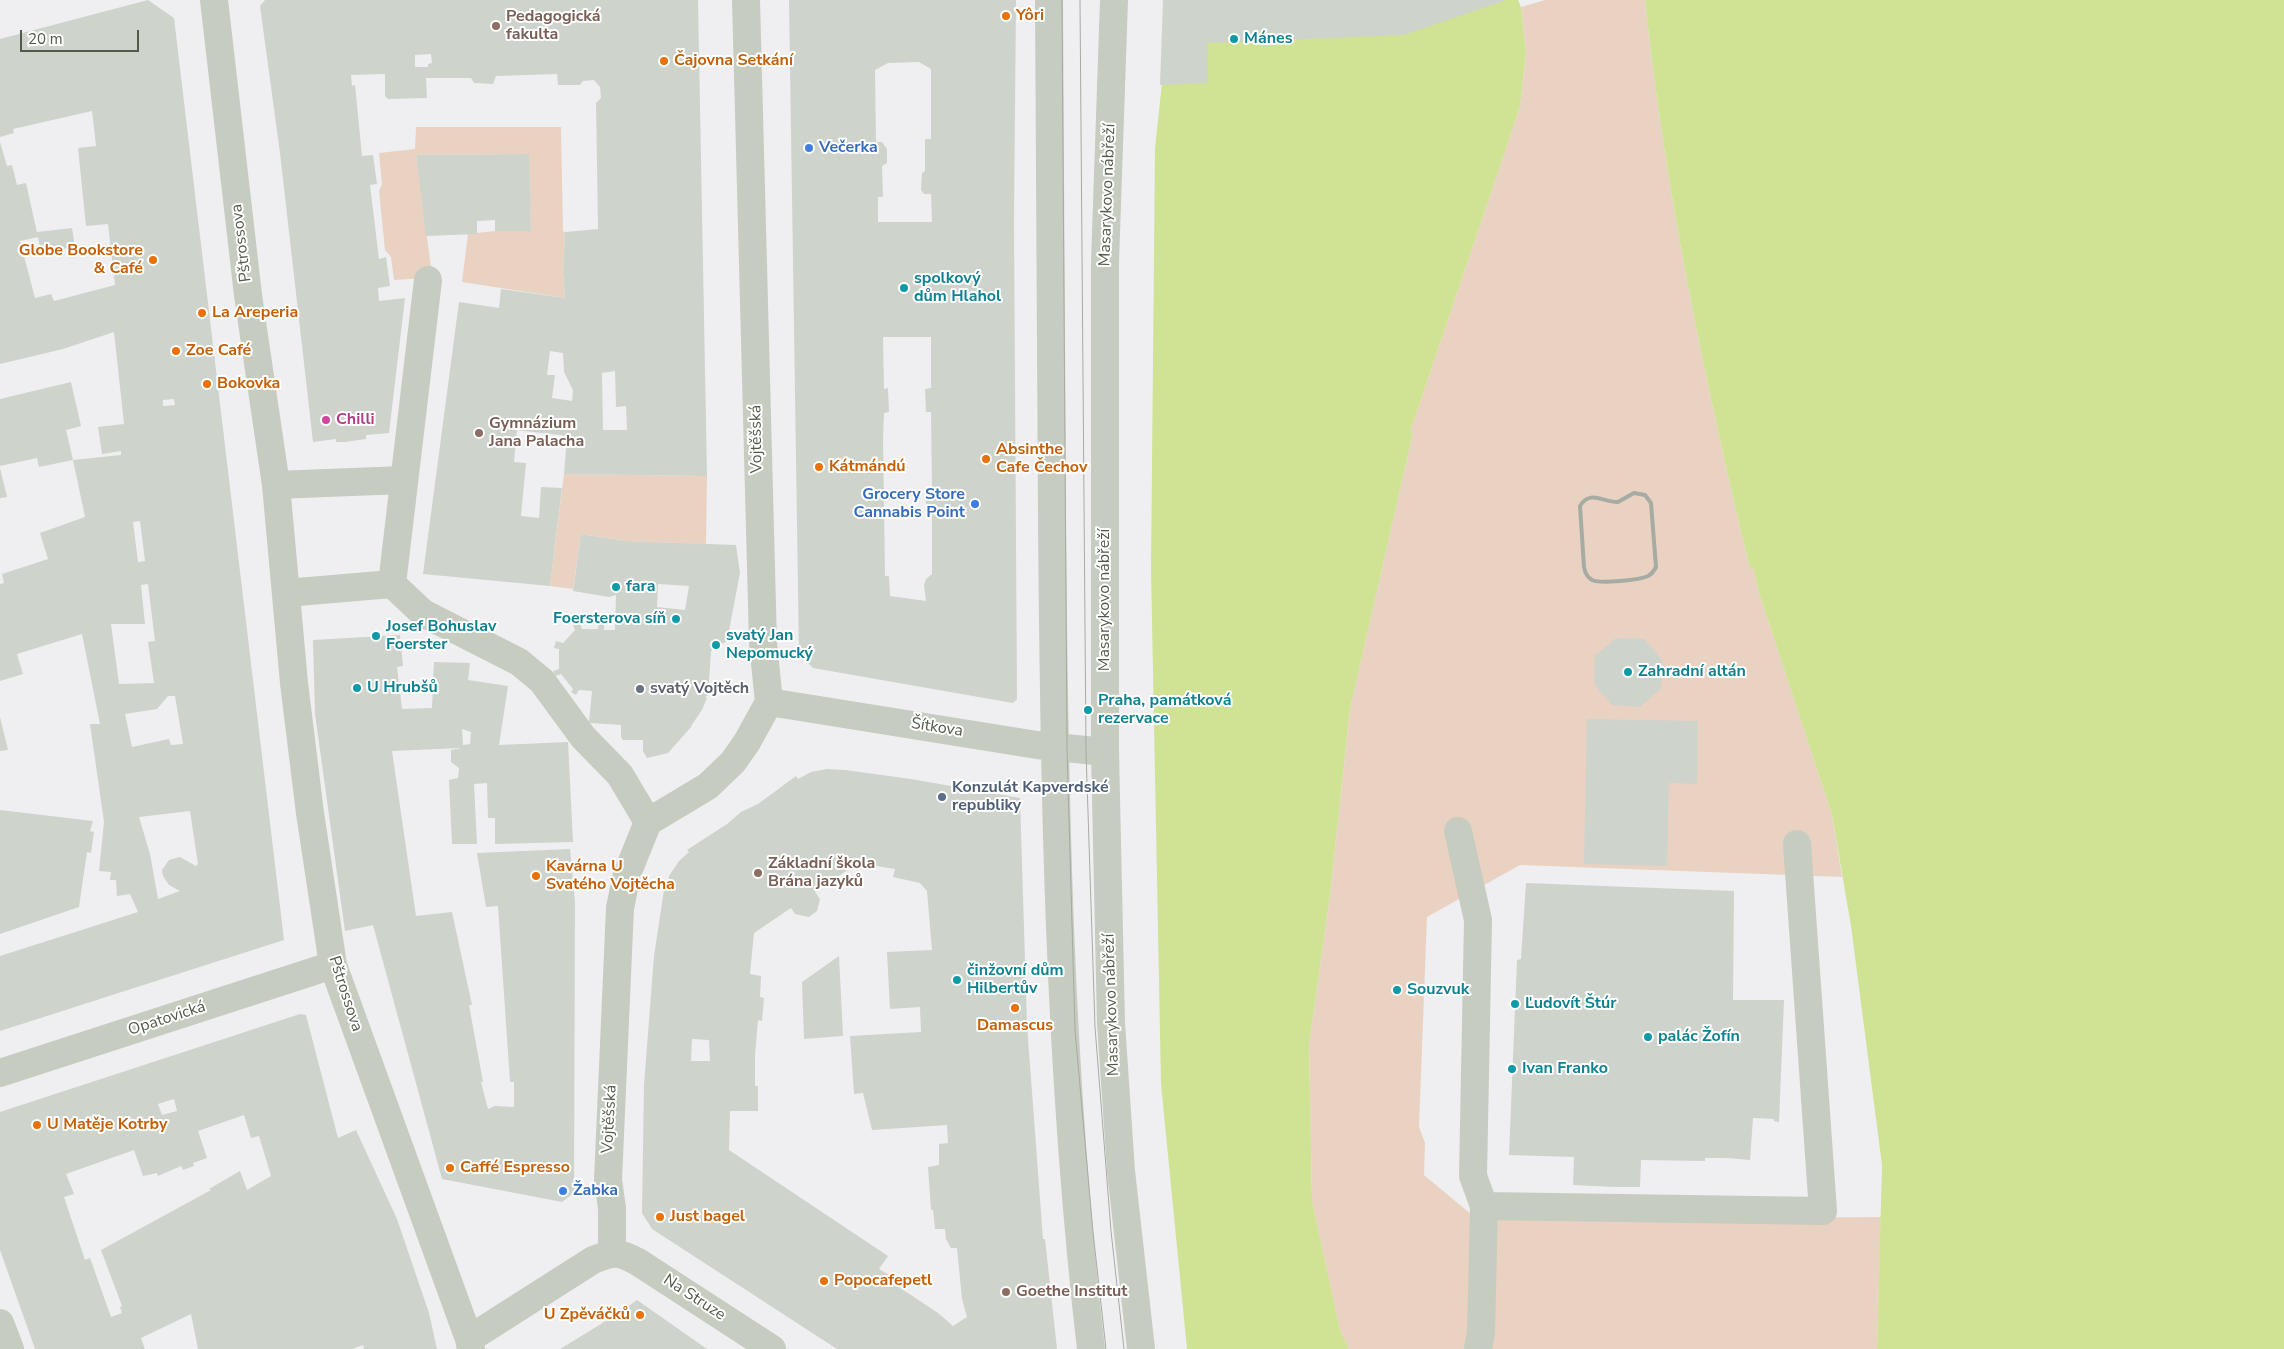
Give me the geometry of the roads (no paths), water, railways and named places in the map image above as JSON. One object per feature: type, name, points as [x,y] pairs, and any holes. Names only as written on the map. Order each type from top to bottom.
[{"type":"street","name":"Pštrossova","points":[[214,0],[248,294],[276,486],[310,813],[333,965],[470,1344]]},
{"type":"street","name":"Vojtěšská","points":[[746,0],[763,643],[769,702]]},
{"type":"street","points":[[1049,0],[1054,747],[1064,1018],[1080,1253],[1091,1349]]},
{"type":"street","name":"Masarykovo nábřeží","points":[[1114,0],[1105,262],[1105,752],[1111,1023],[1122,1181],[1141,1349]]},
{"type":"street","points":[[392,584],[428,280]]},
{"type":"street","points":[[276,486],[403,480]]},
{"type":"street","points":[[286,593],[392,584],[423,614],[519,662],[542,681],[583,737],[620,775],[648,822],[708,786],[733,762],[747,742],[769,702]]},
{"type":"street","name":"Šítkova","points":[[769,702],[1054,747],[1105,752]]},
{"type":"street","name":"Vojtěšská","points":[[612,1253],[612,1208],[608,1180],[620,908],[627,874],[648,822]]},
{"type":"street","points":[[1458,831],[1478,920],[1473,1176],[1484,1206],[1481,1333],[1478,1349]]},
{"type":"street","points":[[1484,1206],[1823,1211],[1797,844]]},
{"type":"street","name":"Opatovická","points":[[0,1073],[333,965]]},
{"type":"street","points":[[470,1344],[593,1260],[612,1253]]},
{"type":"street","name":"Na Struze","points":[[612,1253],[624,1254],[638,1262],[772,1349]]},
{"type":"street","points":[[0,1324],[10,1349]]},
{"type":"tram line","points":[[1062,0],[1067,748],[1075,1030],[1093,1232],[1106,1349]]},
{"type":"tram line","points":[[1080,0],[1086,751],[1095,1027],[1111,1231],[1124,1349]]},
{"type":"railway","points":[[1634,493],[1645,495],[1651,503],[1656,567],[1649,575],[1637,579],[1611,582],[1592,580],[1586,575],[1584,567],[1580,506],[1588,498],[1618,502],[1634,493]]},
{"type":"place","name":"Yôri","points":[[1006,16]]},
{"type":"place","name":"Pedagogická fakulta","points":[[496,26]]},
{"type":"place","name":"Mánes","points":[[1234,39]]},
{"type":"place","name":"Čajovna Setkání","points":[[664,61]]},
{"type":"place","name":"Večerka","points":[[809,148]]},
{"type":"place","name":"Globe Bookstore & Café","points":[[153,260]]},
{"type":"place","name":"spolkový dům Hlahol","points":[[904,288]]},
{"type":"place","name":"La Areperia","points":[[202,313]]},
{"type":"place","name":"Zoe Café","points":[[176,351]]},
{"type":"place","name":"Bokovka","points":[[207,384]]},
{"type":"place","name":"Chilli","points":[[326,420]]},
{"type":"place","name":"Gymnázium Jana Palacha","points":[[479,433]]},
{"type":"place","name":"Absinthe Cafe Čechov","points":[[986,459]]},
{"type":"place","name":"Kátmándú","points":[[819,467]]},
{"type":"place","name":"Grocery Store Cannabis Point","points":[[975,504]]},
{"type":"place","name":"fara","points":[[616,587]]},
{"type":"place","name":"Foersterova síň","points":[[676,619]]},
{"type":"place","name":"Josef Bohuslav Foerster","points":[[376,636]]},
{"type":"place","name":"svatý Jan Nepomucký","points":[[716,645]]},
{"type":"place","name":"Zahradní altán","points":[[1628,672]]},
{"type":"place","name":"U Hrubšů","points":[[357,688]]},
{"type":"place","name":"svatý Vojtěch","points":[[640,689]]},
{"type":"place","name":"Praha, památková rezervace","points":[[1088,710]]},
{"type":"place","name":"Konzulát Kapverdské republiky","points":[[942,797]]},
{"type":"place","name":"Základní škola Brána jazyků","points":[[758,873]]},
{"type":"place","name":"Kavárna U Svatého Vojtěcha","points":[[536,876]]},
{"type":"place","name":"činžovní dům Hilbertův","points":[[957,980]]},
{"type":"place","name":"Souzvuk","points":[[1397,990]]},
{"type":"place","name":"Ľudovít Štúr","points":[[1515,1004]]},
{"type":"place","name":"Damascus","points":[[1015,1008]]},
{"type":"place","name":"palác Žofín","points":[[1648,1037]]},
{"type":"place","name":"Ivan Franko","points":[[1512,1069]]},
{"type":"place","name":"U Matěje Kotrby","points":[[37,1125]]},
{"type":"place","name":"Caffé Espresso","points":[[450,1168]]},
{"type":"place","name":"Žabka","points":[[563,1191]]},
{"type":"place","name":"Just bagel","points":[[660,1217]]},
{"type":"place","name":"Popocafepetl","points":[[824,1281]]},
{"type":"place","name":"Goethe Institut","points":[[1006,1292]]},
{"type":"place","name":"U Zpěváčků","points":[[640,1315]]}]
